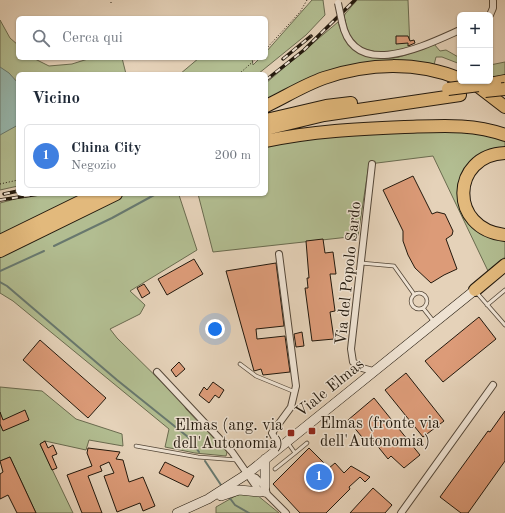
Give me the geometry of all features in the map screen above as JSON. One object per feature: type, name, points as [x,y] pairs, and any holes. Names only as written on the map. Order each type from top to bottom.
[{"type":"highway","points":[[268,105],[324,78],[365,68],[393,65],[438,71],[457,78]]},
{"type":"highway","points":[[472,84],[505,107]]},
{"type":"highway","points":[[268,120],[326,106],[502,84]]},
{"type":"highway","points":[[268,129],[324,115],[460,95],[502,84]]},
{"type":"highway","points":[[268,141],[345,129],[446,125],[476,127],[505,135]]},
{"type":"highway","points":[[505,153],[486,157],[474,166],[466,178],[463,196],[466,209],[472,219],[481,228],[494,234],[505,235]]},
{"type":"highway","points":[[0,241],[97,196]]},
{"type":"highway","points":[[0,251],[97,196]]},
{"type":"highway","points":[[475,290],[503,267]]},
{"type":"main road","name":"Viale Elmas","points":[[178,513],[208,499],[247,474],[475,290]]},
{"type":"main road","points":[[208,499],[239,490],[264,491],[265,459]]},
{"type":"street","points":[[491,12],[494,0]]},
{"type":"street","points":[[338,2],[345,34],[351,43],[364,51],[377,55],[408,52],[457,31]]},
{"type":"street","name":"Via del Popolo Sardo","points":[[372,164],[351,359],[356,365],[373,371]]},
{"type":"street","points":[[279,254],[295,370],[295,392],[290,407],[273,430],[272,436],[283,444]]},
{"type":"street","points":[[157,372],[238,460],[247,474],[286,513]]},
{"type":"street","points":[[401,513],[493,385]]},
{"type":"lane","points":[[361,263],[394,266],[414,294]]},
{"type":"lane","points":[[475,290],[505,325]]},
{"type":"lane","points":[[487,305],[505,290]]},
{"type":"lane","points":[[419,292],[426,296],[428,301],[424,308],[418,309],[411,304],[411,298],[414,294],[419,292]]},
{"type":"lane","points":[[424,308],[434,322]]},
{"type":"lane","points":[[240,364],[259,378],[295,392]]},
{"type":"lane","points":[[276,469],[307,443]]},
{"type":"lane","points":[[283,444],[295,453]]},
{"type":"lane","points":[[136,446],[198,457],[238,460]]},
{"type":"path","points":[[268,47],[300,12],[308,0]]},
{"type":"path","points":[[241,72],[254,60]]},
{"type":"path","points":[[0,184],[16,180]]},
{"type":"green space","points":[[312,0],[323,0],[325,15],[306,35],[260,72],[182,72],[197,60],[252,60],[253,65],[258,60],[268,60],[268,50]]},
{"type":"green space","points":[[357,0],[408,0],[410,49],[381,53],[364,49],[357,44],[349,35],[344,17]]},
{"type":"green space","points":[[0,20],[10,38],[16,43],[16,60],[37,60],[49,66],[72,64],[85,60],[122,60],[126,72],[16,72],[16,186],[0,190]]},
{"type":"green space","points":[[338,22],[341,32],[353,47],[369,56],[379,58],[399,57],[434,44],[440,51],[446,50],[457,56],[457,63],[442,57],[436,57],[434,65],[383,62],[268,102],[268,81]]},
{"type":"green space","points":[[505,62],[505,75],[493,77],[493,64]]},
{"type":"green space","points":[[421,131],[479,133],[505,140],[505,149],[483,155],[461,203],[505,240],[505,257],[488,271],[433,156],[369,164],[358,236],[213,252],[199,196],[268,196],[268,144],[288,139]]},
{"type":"green space","points":[[26,196],[97,196],[102,205],[121,196],[179,196],[197,250],[130,291],[145,305],[140,314],[110,329],[117,338],[183,403],[186,409],[227,452],[226,456],[195,453],[165,447],[169,429],[13,301],[0,293],[0,203]]},
{"type":"green space","points":[[0,387],[42,391],[76,419],[122,434],[123,446],[89,440],[86,450],[45,441],[40,444],[73,513],[36,513],[10,457],[0,461]]},
{"type":"green space","points":[[246,493],[257,495],[279,513],[216,513],[216,507],[237,495]]},
{"type":"water","points":[[0,67],[9,73],[16,81],[16,126],[0,135]]},
{"type":"building","points":[[396,36],[408,36],[410,41],[414,40],[415,43],[408,46],[408,43],[396,44]]},
{"type":"building","points":[[413,176],[432,214],[437,212],[445,214],[453,231],[452,235],[446,239],[457,269],[431,283],[415,268],[408,255],[403,241],[403,231],[383,190]]},
{"type":"building","points":[[323,239],[325,253],[333,252],[336,274],[330,274],[335,311],[330,312],[334,339],[312,341],[305,288],[308,288],[307,278],[309,278],[306,241]]},
{"type":"building","points":[[194,259],[203,274],[167,295],[158,279]]},
{"type":"building","points":[[276,263],[284,326],[256,329],[257,339],[285,336],[290,372],[263,375],[261,369],[254,371],[226,271]]},
{"type":"building","points":[[144,284],[150,293],[142,298],[137,288]]},
{"type":"building","points":[[479,317],[496,339],[443,382],[425,361]]},
{"type":"building","points":[[302,332],[304,346],[296,347],[294,334]]},
{"type":"building","points":[[40,340],[106,398],[88,418],[23,360]]},
{"type":"building","points":[[179,362],[185,369],[176,377],[171,370]]},
{"type":"building","points":[[406,373],[444,421],[423,437],[385,390]]},
{"type":"building","points":[[213,382],[224,390],[219,398],[215,395],[209,403],[199,395],[204,387],[207,390]]},
{"type":"building","points":[[374,398],[420,455],[404,468],[391,456],[388,459],[371,438],[366,442],[348,420]]},
{"type":"building","points":[[25,410],[29,420],[3,431],[0,424],[0,412],[3,420]]},
{"type":"building","points":[[505,411],[505,461],[468,513],[461,513],[440,497],[488,431],[490,432]]},
{"type":"building","points":[[45,441],[48,448],[53,445],[57,454],[52,456],[57,468],[52,470],[40,444]]},
{"type":"building","points":[[88,448],[120,452],[116,459],[123,460],[129,482],[143,477],[155,506],[143,511],[140,503],[117,512],[104,476],[114,473],[109,462],[100,466],[102,471],[88,476],[102,513],[82,513],[67,475],[92,466],[87,453]]},
{"type":"building","points":[[309,448],[329,468],[335,463],[344,473],[351,466],[370,477],[365,482],[360,477],[326,513],[300,513],[273,484]]},
{"type":"building","points":[[10,457],[36,513],[17,513],[8,495],[0,499],[0,474],[3,472],[0,461]]},
{"type":"building","points":[[165,462],[194,476],[188,487],[159,473]]},
{"type":"building","points":[[373,488],[392,505],[385,513],[350,513]]},
{"type":"waterway","points":[[54,246],[112,218],[152,196]]},
{"type":"waterway","points":[[0,271],[44,251]]},
{"type":"waterway","points":[[0,282],[7,286],[117,380],[188,437],[199,452]]},
{"type":"waterway","points":[[205,461],[221,485]]},
{"type":"waterway","points":[[229,497],[235,505],[249,513]]},
{"type":"railway","points":[[268,78],[304,50],[355,0]]},
{"type":"railway","points":[[283,59],[311,36]]},
{"type":"railway","points":[[4,194],[16,191]]},
{"type":"railway","points":[[0,200],[26,196]]},
{"type":"place","name":"Elmas (fronte via dell'Autonomia)","points":[[312,431]]},
{"type":"place","name":"Elmas (ang. via dell'Autonomia)","points":[[291,433]]},
{"type":"place","name":"China City","points":[[319,477]]}]
